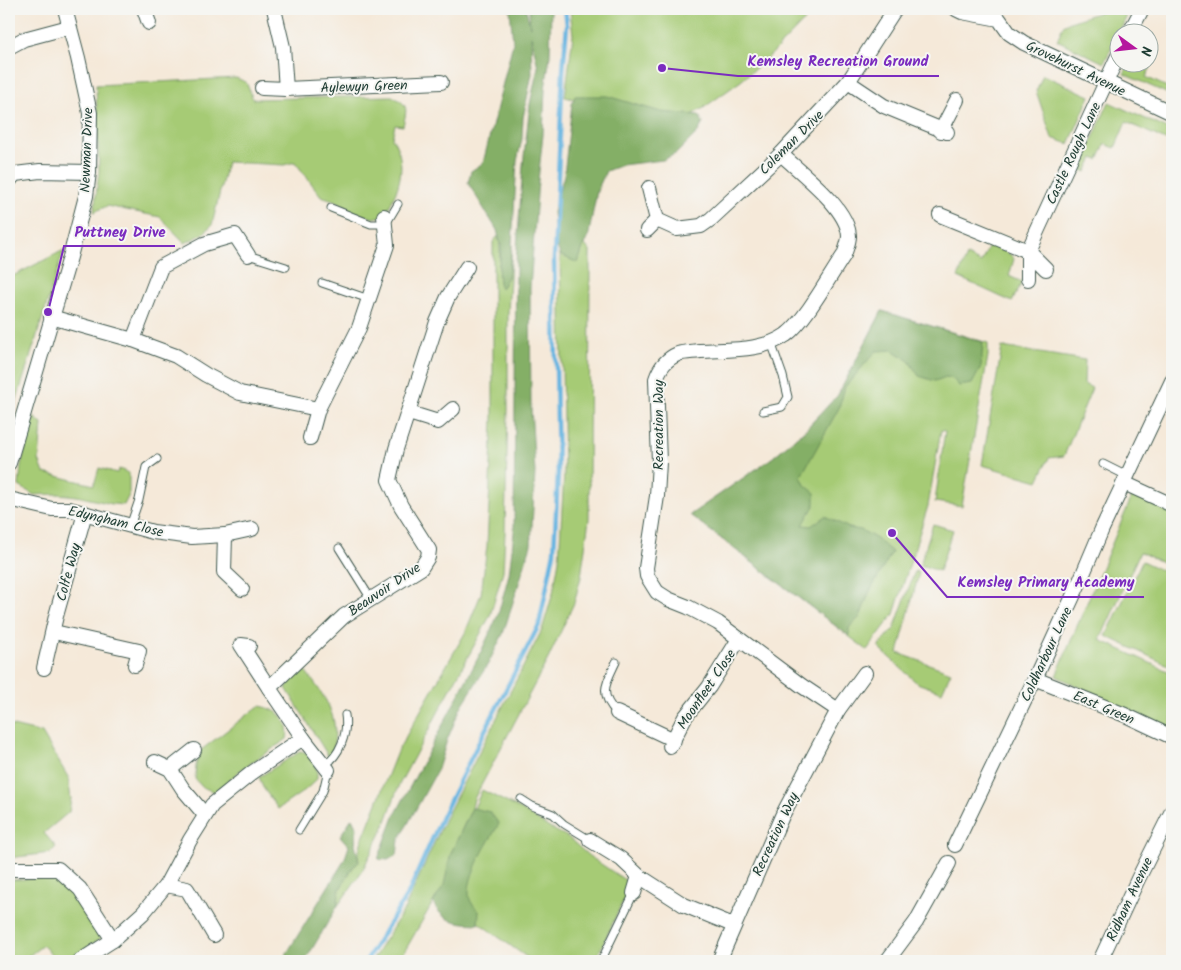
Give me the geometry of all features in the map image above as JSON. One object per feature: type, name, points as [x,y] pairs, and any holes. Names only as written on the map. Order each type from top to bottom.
[{"type":"street","name":"Newman Drive","points":[[9,463],[70,257],[86,196],[90,113],[65,9]]},
{"type":"street","points":[[144,9],[149,23]]},
{"type":"street","points":[[274,9],[283,47],[286,89]]},
{"type":"street","name":"Coleman Drive","points":[[649,188],[652,225],[678,229],[702,226],[712,220],[782,154],[848,82],[895,9]]},
{"type":"street","name":"Grovehurst Avenue","points":[[956,9],[962,12],[1002,14],[1009,33],[1024,44],[1172,113]]},
{"type":"street","points":[[1135,22],[1142,9]]},
{"type":"street","points":[[9,47],[24,39],[69,28]]},
{"type":"street","name":"Castle Rough Lane","points":[[1028,280],[1028,251],[1111,72]]},
{"type":"street","name":"Aylewyn Green","points":[[262,88],[286,89],[441,82]]},
{"type":"street","points":[[848,82],[884,106],[944,132],[957,100]]},
{"type":"street","name":"Recreation Way","points":[[782,154],[837,207],[844,218],[849,236],[844,255],[802,319],[786,334],[771,342],[748,349],[680,353],[663,364],[659,369],[656,379],[659,462],[658,496],[646,568],[647,576],[657,592],[718,624],[838,710]]},
{"type":"street","points":[[9,182],[15,174],[40,171],[88,172]]},
{"type":"street","points":[[940,215],[1028,251],[1046,269]]},
{"type":"street","points":[[310,438],[318,409],[359,328],[388,244],[385,220]]},
{"type":"street","points":[[132,340],[161,267],[204,244],[235,235],[248,255]]},
{"type":"street","name":"Beauvoir Drive","points":[[269,688],[344,616],[421,568],[428,557],[429,550],[401,506],[389,480],[396,449],[437,322],[448,297],[467,267]]},
{"type":"street","points":[[51,317],[132,340],[176,356],[240,393],[318,409]]},
{"type":"street","name":"Coldharbour Lane","points":[[956,845],[1035,679],[1102,529],[1172,381]]},
{"type":"street","points":[[409,413],[438,422],[452,409]]},
{"type":"street","points":[[1126,480],[1172,505]]},
{"type":"street","name":"Edyngham Close","points":[[9,499],[52,508],[69,509],[153,532],[192,537],[225,535],[252,529]]},
{"type":"street","name":"Colfe Way","points":[[44,668],[54,632],[56,616],[85,513]]},
{"type":"street","points":[[225,535],[224,572],[242,590]]},
{"type":"street","points":[[54,632],[139,651],[135,665]]},
{"type":"street","name":"Moonfleet Close","points":[[617,713],[672,743],[685,717],[709,687],[739,639]]},
{"type":"street","points":[[249,646],[241,645],[302,738],[326,768]]},
{"type":"street","name":"Recreation Way","points":[[719,961],[733,925],[782,816],[838,710],[865,673]]},
{"type":"street","name":"East Green","points":[[1035,679],[1125,715],[1172,737]]},
{"type":"street","points":[[83,961],[113,940],[143,913],[166,885],[190,840],[212,805],[226,792],[302,738]]},
{"type":"street","points":[[170,769],[194,750]]},
{"type":"street","points":[[155,762],[170,769],[183,789],[205,815]]},
{"type":"street","name":"Ridham Avenue","points":[[1100,961],[1172,811]]},
{"type":"street","points":[[590,840],[621,859],[639,876],[684,905],[733,925]]},
{"type":"street","points":[[887,961],[916,922],[949,863]]},
{"type":"street","points":[[9,868],[58,869],[80,889],[113,940]]},
{"type":"street","points":[[634,893],[639,876]]},
{"type":"street","points":[[166,885],[187,889],[214,935]]},
{"type":"lane","points":[[331,208],[371,224],[385,220],[398,204]]},
{"type":"lane","points":[[248,255],[286,266]]},
{"type":"lane","points":[[322,282],[369,299]]},
{"type":"lane","points":[[763,411],[782,407],[788,397],[771,342]]},
{"type":"lane","points":[[130,526],[146,468],[157,459]]},
{"type":"lane","points":[[1103,464],[1126,480]]},
{"type":"lane","points":[[339,548],[371,599]]},
{"type":"lane","points":[[616,662],[607,683],[605,696],[610,706],[617,713]]},
{"type":"lane","points":[[299,830],[323,791],[326,768],[340,748],[346,728],[345,714]]},
{"type":"lane","points":[[521,799],[532,806],[553,814],[564,824],[590,840]]},
{"type":"lane","points":[[601,961],[634,893]]},
{"type":"green space","points":[[510,9],[526,9],[530,27],[529,9],[551,9],[550,56],[545,89],[530,288],[531,408],[535,472],[531,545],[503,634],[488,664],[461,707],[447,740],[438,769],[399,840],[397,855],[388,860],[378,859],[394,817],[479,656],[498,615],[509,574],[514,532],[516,262],[523,165],[530,104],[538,67],[531,36],[532,74],[517,161],[512,245],[508,277],[501,289],[498,273],[501,246],[497,230],[468,183],[471,171],[483,163],[513,43]]},
{"type":"green space","points":[[570,9],[816,9],[771,55],[741,81],[702,109],[678,122],[565,97],[573,35]]},
{"type":"green space","points":[[1109,9],[1127,16],[1124,22],[1108,22],[1108,55],[1104,63],[1057,40],[1064,24]]},
{"type":"green space","points":[[1125,72],[1148,72],[1146,77],[1171,89],[1168,94],[1124,74]]},
{"type":"green space","points":[[1043,75],[1090,96],[1069,144],[1052,138],[1036,91]]},
{"type":"green space","points":[[236,78],[246,82],[253,99],[392,96],[401,102],[406,111],[403,126],[395,125],[392,138],[400,158],[400,177],[394,197],[384,216],[373,218],[353,212],[336,201],[321,196],[295,162],[284,165],[227,162],[212,225],[203,234],[185,243],[160,217],[107,206],[94,212],[99,171],[96,85]]},
{"type":"green space","points":[[575,96],[607,96],[661,112],[699,115],[703,123],[698,132],[677,153],[663,160],[622,165],[606,171],[597,191],[588,238],[578,263],[560,255],[556,243],[553,212],[564,175],[572,104]]},
{"type":"green space","points":[[1109,102],[1172,131],[1172,143],[1126,122],[1115,148],[1105,144],[1098,160],[1093,158],[1086,172],[1079,169]]},
{"type":"green space","points":[[498,236],[500,249],[498,276],[501,288],[508,277],[512,245],[508,313],[508,410],[503,571],[490,616],[399,785],[384,827],[361,873],[337,907],[340,889],[353,867],[359,862],[358,855],[361,843],[397,752],[465,633],[481,594],[487,546],[493,418],[493,242]]},
{"type":"green space","points":[[584,244],[590,251],[589,519],[581,577],[574,603],[549,657],[474,799],[472,808],[451,853],[451,860],[482,790],[522,810],[568,837],[589,856],[631,884],[595,961],[532,961],[476,921],[436,897],[399,961],[372,961],[405,908],[445,819],[542,630],[553,593],[559,560],[564,474],[560,255],[578,262]]},
{"type":"green space","points":[[992,245],[1010,254],[1014,259],[1009,276],[1022,282],[1012,302],[958,277],[967,256],[981,263],[989,246]]},
{"type":"green space","points":[[64,250],[9,424],[9,278]]},
{"type":"green space","points":[[882,311],[988,343],[988,356],[962,506],[935,502],[945,431],[941,430],[928,506],[894,614],[867,650],[690,515],[772,458],[806,429],[838,395]]},
{"type":"green space","points":[[882,311],[983,342],[981,367],[972,384],[959,386],[953,379],[946,377],[935,381],[919,376],[909,361],[892,350],[876,351],[845,387],[839,408],[801,476],[805,485],[815,493],[815,504],[803,525],[811,526],[825,516],[849,528],[861,530],[877,539],[892,552],[869,593],[860,617],[849,628],[849,636],[690,515],[772,458],[806,429],[838,395]]},
{"type":"green space","points":[[1002,347],[1085,360],[1084,384],[1092,388],[1064,456],[1049,458],[1038,481],[982,465]]},
{"type":"green space","points":[[34,417],[42,424],[39,460],[44,473],[94,485],[99,468],[117,473],[119,469],[129,473],[129,495],[124,505],[77,496],[58,494],[34,495],[19,486],[21,465]]},
{"type":"green space","points":[[1133,494],[1172,513],[1172,567],[1140,552],[1100,640],[1172,673],[1172,730],[1056,676]]},
{"type":"green space","points":[[933,524],[953,530],[939,571],[920,565]]},
{"type":"green space","points":[[1142,561],[1172,575],[1172,667],[1106,636]]},
{"type":"green space","points":[[915,571],[919,573],[898,653],[951,672],[942,692],[917,683],[878,647],[894,629]]},
{"type":"green space","points":[[304,669],[322,694],[334,722],[334,744],[330,759],[286,688],[296,673]]},
{"type":"green space","points":[[259,706],[271,709],[281,716],[287,726],[287,739],[242,769],[215,792],[202,787],[195,779],[196,765],[201,750]]},
{"type":"green space","points":[[9,725],[42,733],[68,777],[71,799],[69,812],[44,833],[56,847],[50,853],[9,858]]},
{"type":"green space","points":[[301,751],[311,755],[317,770],[317,779],[304,791],[278,809],[264,789],[259,777]]},
{"type":"green space","points":[[472,808],[490,812],[499,824],[483,851],[470,884],[469,894],[471,902],[479,911],[478,924],[464,923],[446,918],[433,903],[444,885],[451,853]]},
{"type":"green space","points":[[352,818],[357,828],[355,844],[359,862],[353,867],[340,889],[337,907],[305,961],[282,961],[344,861],[349,846],[340,836]]},
{"type":"green space","points":[[42,878],[58,881],[71,890],[100,932],[100,939],[66,961],[56,961],[43,945],[22,961],[9,961],[9,880]]},
{"type":"waterway","points":[[366,961],[409,892],[442,817],[539,625],[554,552],[558,474],[554,258],[567,25],[565,9]]},
{"type":"place","name":"Kemsley Recreation Ground","points":[[662,68]]},
{"type":"place","name":"Puttney Drive","points":[[48,312]]},
{"type":"place","name":"Kemsley Primary Academy","points":[[892,533]]}]
